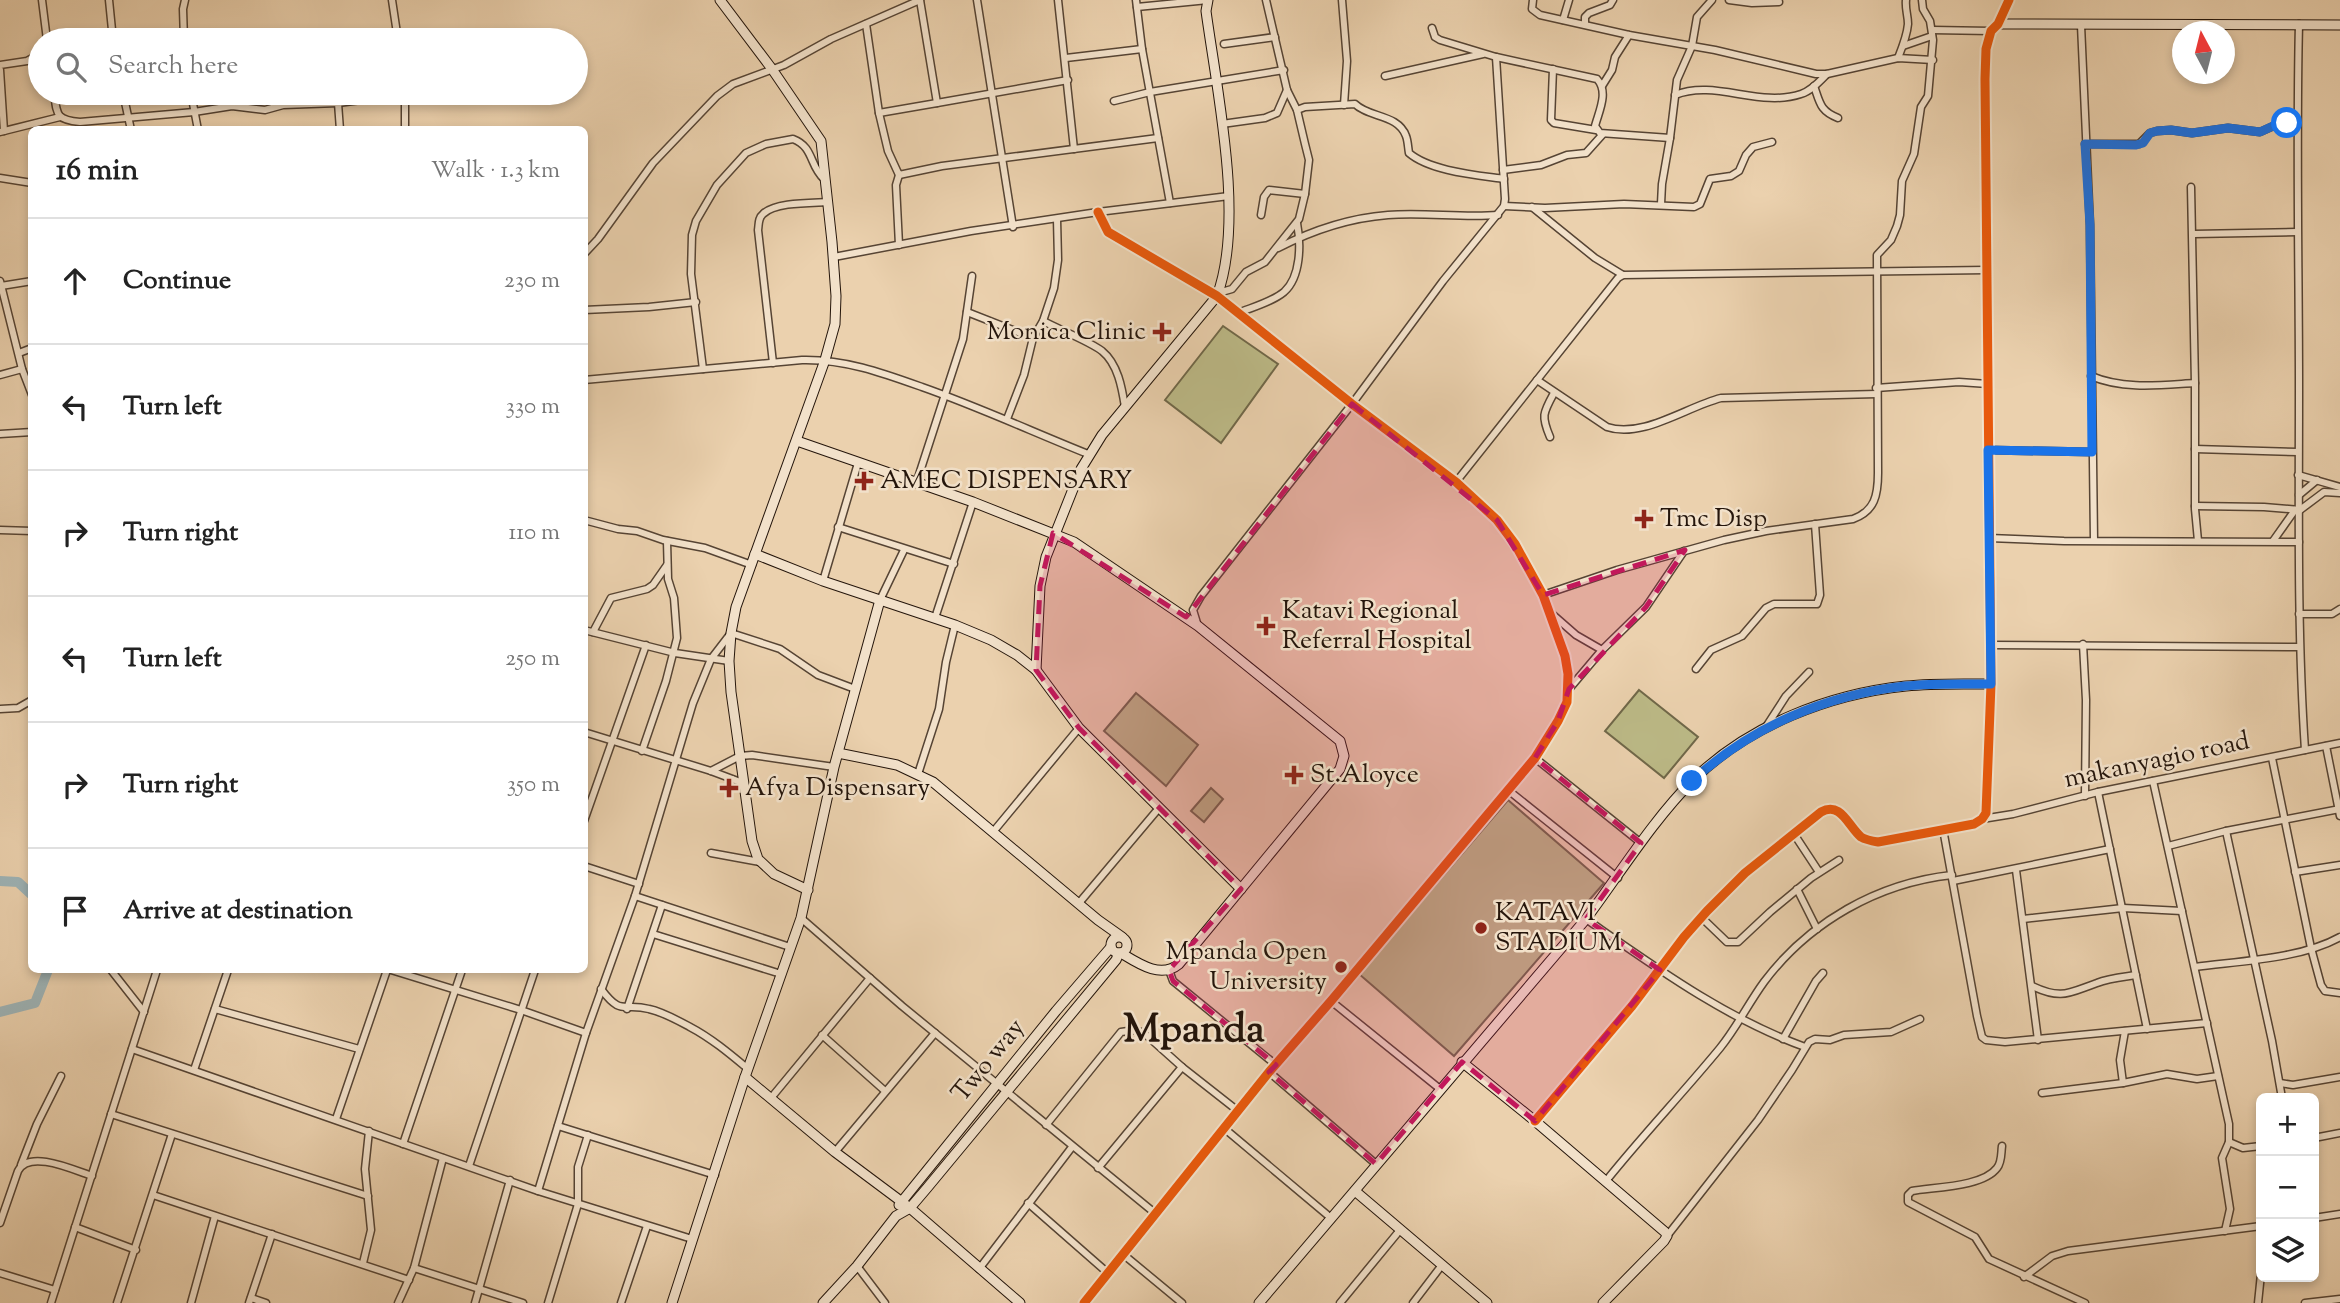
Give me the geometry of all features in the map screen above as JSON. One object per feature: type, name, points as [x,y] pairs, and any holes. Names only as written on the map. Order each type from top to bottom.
[{"type":"street","points":[[42,0],[46,28]]},
{"type":"street","points":[[109,0],[112,28]]},
{"type":"street","points":[[182,28],[185,0]]},
{"type":"street","points":[[392,0],[396,28]]},
{"type":"street","points":[[720,0],[821,141],[834,257],[835,324],[797,441],[736,607],[729,661],[743,783],[752,841],[758,859],[774,874],[808,890]]},
{"type":"street","points":[[588,250],[653,163],[717,96],[733,85],[784,65],[831,39],[920,0],[937,103]]},
{"type":"street","points":[[977,0],[1013,227]]},
{"type":"street","points":[[1058,0],[1074,149]]},
{"type":"street","points":[[1036,670],[1040,586],[1046,557],[1088,454],[1218,294],[1226,266],[1229,196],[1206,11],[1208,0],[1137,4],[1142,49],[1170,203]]},
{"type":"street","points":[[1218,294],[1232,289],[1246,272],[1265,262],[1297,223],[1305,194],[1309,160],[1297,110],[1287,90],[1266,0]]},
{"type":"street","points":[[1342,0],[1347,61],[1344,104]]},
{"type":"street","points":[[1531,0],[1532,9],[1540,15],[1816,74],[1827,74],[1898,58],[1933,60]]},
{"type":"street","points":[[1563,20],[1569,0]]},
{"type":"street","points":[[1586,24],[1589,13],[1610,5],[1613,0]]},
{"type":"street","points":[[1661,205],[1680,72],[1692,46],[1697,18],[1712,0]]},
{"type":"street","points":[[1729,0],[1779,2]]},
{"type":"street","points":[[1898,58],[1908,23],[1906,0]]},
{"type":"street","points":[[1544,595],[1685,550],[1766,531],[1853,519],[1868,511],[1875,500],[1878,473],[1875,271],[1877,255],[1891,240],[1900,215],[1902,181],[1914,154],[1921,107],[1928,96],[1933,60],[1932,33],[1922,0]]},
{"type":"street","points":[[1535,1121],[1632,1006],[1702,917],[1745,873],[1821,812],[1830,809],[1839,812],[1859,834],[1871,841],[1894,840],[1974,824],[1986,813],[1991,645],[1985,79],[1986,49],[1994,27],[2009,0]]},
{"type":"street","points":[[1903,46],[1932,33],[1994,27],[2340,23]]},
{"type":"street","points":[[866,24],[879,113],[888,151],[899,175],[896,185],[899,245]]},
{"type":"street","points":[[2299,24],[2299,647],[2305,750]]},
{"type":"street","points":[[2081,25],[2090,225],[2094,540]]},
{"type":"street","points":[[1432,28],[1435,37],[1440,40],[1485,54],[1597,79],[1602,86],[1603,95],[1595,126],[1600,132]]},
{"type":"street","points":[[1602,86],[1629,35]]},
{"type":"street","points":[[1224,44],[1275,37]]},
{"type":"street","points":[[1066,58],[1142,49]]},
{"type":"street","points":[[1385,76],[1485,54]]},
{"type":"street","points":[[1198,626],[1193,615],[1195,604],[1352,404],[1443,281],[1504,206],[1506,199],[1496,57]]},
{"type":"street","points":[[28,61],[0,68],[2,132],[60,117]]},
{"type":"street","points":[[1553,69],[1551,120],[1554,123],[1600,132],[1670,138]]},
{"type":"street","points":[[1114,101],[1150,92],[1284,70]]},
{"type":"street","points":[[1675,95],[1686,90],[1716,90],[1756,97],[1801,94],[1827,74]]},
{"type":"street","points":[[879,113],[1068,80]]},
{"type":"street","points":[[1814,86],[1820,105],[1827,113],[1838,118]]},
{"type":"street","points":[[1222,124],[1265,118],[1277,113],[1287,90]]},
{"type":"street","points":[[1297,110],[1305,107],[1355,104],[1362,111],[1377,114],[1398,125],[1407,137],[1409,153],[1419,160],[1462,173],[1504,179]]},
{"type":"street","points":[[56,105],[60,117],[66,121],[80,122],[232,106],[265,110],[301,105]]},
{"type":"street","points":[[126,105],[130,126]]},
{"type":"street","points":[[193,105],[197,126]]},
{"type":"street","points":[[338,105],[340,126]]},
{"type":"street","points":[[405,105],[405,126]]},
{"type":"street","points":[[2085,144],[2136,145],[2143,143],[2150,133],[2162,130],[2192,133],[2228,128],[2260,132],[2278,124],[2297,121]]},
{"type":"street","points":[[1503,170],[1541,165],[1567,155],[1586,153],[1600,132]]},
{"type":"street","points":[[899,175],[942,166],[1158,138]]},
{"type":"street","points":[[703,369],[691,255],[692,234],[717,185],[746,153],[766,144],[795,139],[806,146],[817,171],[826,180]]},
{"type":"street","points":[[1504,206],[1603,204],[1694,207],[1700,204],[1710,179],[1731,176],[1739,170],[1746,155],[1754,147],[1772,142]]},
{"type":"street","points":[[0,178],[28,183]]},
{"type":"street","points":[[2192,187],[2195,506],[2198,541]]},
{"type":"street","points":[[1261,215],[1264,197],[1269,190],[1305,194]]},
{"type":"street","points":[[834,257],[1098,212],[1229,196]]},
{"type":"street","points":[[773,363],[759,219],[774,206],[828,202]]},
{"type":"street","points":[[1531,206],[1595,258],[1623,275]]},
{"type":"street","points":[[1084,1303],[1269,1072],[1535,758],[1558,721],[1567,702],[1569,689],[1565,656],[1544,595],[1515,544],[1497,520],[1456,482],[1352,404],[1218,294],[1148,253],[1118,239],[1103,225],[1098,212]]},
{"type":"street","points":[[1275,249],[1299,237],[1354,219],[1390,214],[1472,217],[1497,215]]},
{"type":"street","points":[[1007,419],[1024,375],[1032,338],[1043,321],[1054,288],[1057,270],[1057,219]]},
{"type":"street","points":[[1238,313],[1283,293],[1290,285],[1298,256],[1297,223]]},
{"type":"street","points":[[2194,234],[2297,232]]},
{"type":"street","points":[[1456,482],[1623,275],[1987,270]]},
{"type":"street","points":[[916,484],[959,351],[972,276]]},
{"type":"street","points":[[28,281],[1,284],[28,385]]},
{"type":"street","points":[[588,310],[695,302]]},
{"type":"street","points":[[967,312],[1032,338]]},
{"type":"street","points":[[1043,321],[1103,352],[1113,365],[1122,386],[1126,408]]},
{"type":"street","points":[[19,353],[28,350]]},
{"type":"street","points":[[588,380],[825,360],[872,369],[943,394],[1088,454]]},
{"type":"street","points":[[0,375],[22,369]]},
{"type":"street","points":[[2091,376],[2102,381],[2138,386],[2195,383]]},
{"type":"street","points":[[1537,380],[1607,427],[1619,431],[1656,423],[1721,398],[1877,391],[1959,382],[1988,384]]},
{"type":"street","points":[[2091,388],[2102,381]]},
{"type":"street","points":[[1550,437],[1543,419],[1554,393]]},
{"type":"street","points":[[0,434],[28,432]]},
{"type":"street","points":[[797,441],[973,502],[1074,542],[1178,611],[1340,741],[1344,756],[1340,769],[1179,964],[1163,971],[1148,968],[1132,960],[1116,949],[1098,920]]},
{"type":"street","points":[[2195,449],[2298,453]]},
{"type":"street","points":[[1988,450],[2092,452]]},
{"type":"street","points":[[823,580],[858,463]]},
{"type":"street","points":[[2298,475],[2340,487]]},
{"type":"street","points":[[2299,495],[2317,480]]},
{"type":"street","points":[[2273,541],[2298,510],[2323,492],[2340,493]]},
{"type":"street","points":[[935,618],[973,502]]},
{"type":"street","points":[[2195,506],[2298,510]]},
{"type":"street","points":[[588,521],[705,548],[752,565]]},
{"type":"street","points":[[1696,668],[1711,650],[1742,636],[1766,608],[1774,604],[1817,604],[1820,595],[1815,524]]},
{"type":"street","points":[[838,527],[954,564]]},
{"type":"street","points":[[0,530],[28,531]]},
{"type":"street","points":[[1989,538],[2299,542]]},
{"type":"street","points":[[642,751],[675,653],[678,629],[674,598],[668,584],[667,541]]},
{"type":"street","points":[[672,1303],[800,918],[834,767],[880,600],[904,550]]},
{"type":"street","points":[[1569,689],[1602,650],[1646,607],[1685,550]]},
{"type":"street","points":[[755,554],[955,625],[991,640],[1017,655],[1036,670],[1079,728],[1241,888]]},
{"type":"street","points":[[593,632],[611,598],[647,589],[667,565]]},
{"type":"street","points":[[1178,611],[1195,604]]},
{"type":"street","points":[[2299,614],[2332,614],[2339,611]]},
{"type":"street","points":[[1551,613],[1576,635],[1602,650]]},
{"type":"street","points":[[918,774],[939,709],[955,625]]},
{"type":"street","points":[[588,631],[675,653],[729,661]]},
{"type":"street","points":[[538,1191],[586,1033],[639,884],[693,703],[711,659],[731,633]]},
{"type":"street","points":[[731,633],[780,649],[818,676],[855,689]]},
{"type":"street","points":[[2083,644],[2086,700],[2085,796]]},
{"type":"street","points":[[588,809],[646,645]]},
{"type":"street","points":[[1991,645],[2299,647]]},
{"type":"street","points":[[1017,655],[1037,649]]},
{"type":"street","points":[[1766,727],[1786,696],[1809,672]]},
{"type":"street","points":[[1259,1303],[1586,919],[1641,843],[1702,773],[1766,727],[1813,707],[1864,693],[1907,686],[1991,684]]},
{"type":"street","points":[[0,709],[18,708],[28,702]]},
{"type":"street","points":[[993,832],[1079,728]]},
{"type":"street","points":[[588,733],[743,783]]},
{"type":"street","name":"makanyagio road","points":[[1982,819],[2098,792],[2340,743]]},
{"type":"street","points":[[2168,845],[2283,819],[2340,811],[2326,747]]},
{"type":"street","points":[[838,753],[872,759],[918,774],[943,790],[1124,939],[1148,968]]},
{"type":"street","points":[[711,771],[740,756],[765,756],[834,767]]},
{"type":"street","points":[[1535,758],[1641,843]]},
{"type":"street","points":[[2272,758],[2311,948],[2324,990],[2340,993]]},
{"type":"street","points":[[2153,781],[2229,1124],[2229,1142],[2222,1158],[2230,1209],[2225,1231]]},
{"type":"street","points":[[1508,790],[1618,878]]},
{"type":"street","points":[[2098,792],[2147,1029]]},
{"type":"street","points":[[1987,802],[1993,812],[2004,816]]},
{"type":"street","points":[[1079,903],[1159,808]]},
{"type":"street","points":[[1943,829],[1982,1037],[1986,1041],[2038,1040],[2207,1023]]},
{"type":"street","points":[[2226,831],[2281,1093]]},
{"type":"street","points":[[1794,834],[1819,872]]},
{"type":"street","points":[[1606,1181],[1717,1051],[1776,966],[1817,929],[1846,909],[1890,889],[1926,878],[1953,878],[2016,870],[2110,849]]},
{"type":"street","points":[[711,853],[762,863]]},
{"type":"street","points":[[1702,917],[1727,942],[1738,942],[1797,889],[1839,860]]},
{"type":"street","points":[[2295,872],[2340,865]]},
{"type":"street","points":[[588,867],[639,884]]},
{"type":"street","points":[[2016,870],[2038,1040]]},
{"type":"street","points":[[1797,889],[1817,929]]},
{"type":"street","points":[[635,896],[790,947]]},
{"type":"street","points":[[627,1009],[662,905]]},
{"type":"street","points":[[2023,919],[2123,908],[2182,911]]},
{"type":"street","points":[[800,918],[1006,1093],[1156,1214]]},
{"type":"street","points":[[1586,919],[1660,970],[1741,1020],[1805,1047]]},
{"type":"street","points":[[653,934],[781,974]]},
{"type":"street","points":[[1109,968],[1116,949],[1116,937],[1124,939]]},
{"type":"street","points":[[2194,967],[2311,948],[2340,937]]},
{"type":"street","points":[[1116,949],[1127,948],[1124,939]]},
{"type":"street","name":"Two way","points":[[900,1202],[997,1085],[1116,949]]},
{"type":"street","points":[[896,1216],[910,1208],[1109,968],[1117,962],[1132,960]]},
{"type":"street","points":[[1169,970],[1173,981],[1276,1065]]},
{"type":"street","points":[[113,973],[144,1012]]},
{"type":"street","points":[[51,1303],[156,973]]},
{"type":"street","points":[[194,1070],[227,973]]},
{"type":"street","points":[[336,1119],[388,973]]},
{"type":"street","points":[[400,973],[586,1033]]},
{"type":"street","points":[[403,1144],[461,973]]},
{"type":"street","points":[[469,1166],[535,973]]},
{"type":"street","points":[[1783,1039],[1816,981],[1823,974]]},
{"type":"street","points":[[2032,986],[2054,994],[2072,993],[2098,982],[2136,975]]},
{"type":"street","points":[[771,1098],[870,978]]},
{"type":"street","points":[[601,989],[613,1003],[627,1009],[650,1009],[690,1027],[747,1073],[771,1098],[835,1152],[910,1208],[1020,1303]]},
{"type":"street","points":[[1331,1001],[1440,1089]]},
{"type":"street","points":[[215,1009],[359,1049]]},
{"type":"street","points":[[1604,1303],[1667,1236],[1758,1120],[1805,1047],[1815,1039],[1826,1041],[1844,1035],[1891,1032],[1920,1019]]},
{"type":"street","points":[[1046,1125],[1121,1032],[1135,1030],[1144,1033],[1182,1068],[1238,1111]]},
{"type":"street","points":[[2123,1083],[2120,1060],[2125,1031]]},
{"type":"street","points":[[835,1152],[935,1033]]},
{"type":"street","points":[[822,1035],[886,1091]]},
{"type":"street","points":[[132,1049],[538,1191],[692,1239]]},
{"type":"street","points":[[1462,1062],[1606,1181],[1667,1236]]},
{"type":"street","points":[[1098,1168],[1182,1068]]},
{"type":"street","points":[[1269,1072],[1376,1164]]},
{"type":"street","points":[[2042,1093],[2123,1083],[2168,1074],[2197,1079],[2218,1076]]},
{"type":"street","points":[[0,1223],[26,1148],[61,1076]]},
{"type":"street","points":[[2280,1083],[2293,1085],[2340,1077]]},
{"type":"street","points":[[111,1114],[368,1196]]},
{"type":"street","points":[[558,1126],[715,1175]]},
{"type":"street","points":[[1225,1129],[1331,1217]]},
{"type":"street","points":[[363,1264],[371,1230],[365,1157],[369,1131]]},
{"type":"street","points":[[2319,1137],[2340,1133]]},
{"type":"street","points":[[117,1303],[172,1134]]},
{"type":"street","points":[[548,1303],[578,1204],[578,1167],[588,1135]]},
{"type":"street","points":[[2229,1142],[2243,1148],[2256,1147]]},
{"type":"street","points":[[2002,1146],[2001,1160],[1989,1175],[1954,1186],[1912,1191],[1907,1199],[1975,1237],[1989,1259],[2085,1303]]},
{"type":"street","points":[[979,1269],[1072,1147]]},
{"type":"street","points":[[26,1148],[34,1160]]},
{"type":"street","points":[[398,1303],[414,1268],[443,1158]]},
{"type":"street","points":[[21,1165],[34,1160],[92,1176]]},
{"type":"street","points":[[475,1303],[510,1180]]},
{"type":"street","points":[[1355,1191],[1487,1303]]},
{"type":"street","points":[[153,1195],[409,1280]]},
{"type":"street","points":[[823,1303],[857,1266],[896,1216],[900,1202]]},
{"type":"street","points":[[1028,1203],[1109,1273]]},
{"type":"street","points":[[2319,1217],[2340,1214]]},
{"type":"street","points":[[191,1303],[215,1216]]},
{"type":"street","points":[[621,1303],[647,1226]]},
{"type":"street","points":[[75,1227],[136,1250]]},
{"type":"street","points":[[2024,1277],[2052,1256],[2068,1251],[2256,1227]]},
{"type":"street","points":[[1339,1303],[1399,1230]]},
{"type":"street","points":[[266,1303],[250,1301],[272,1234]]},
{"type":"street","points":[[1124,1255],[1182,1303]]},
{"type":"street","points":[[1413,1303],[1442,1265]]},
{"type":"street","points":[[857,1266],[885,1303]]},
{"type":"street","points":[[414,1268],[523,1303]]},
{"type":"street","points":[[0,1273],[55,1290]]},
{"type":"street","points":[[2258,1303],[2260,1282]]},
{"type":"street","points":[[2305,1303],[2340,1299]]},
{"type":"highlighted area","points":[[1352,404],[1497,520],[1543,595],[1685,550],[1646,607],[1569,689],[1558,721],[1535,758],[1641,843],[1586,919],[1660,970],[1535,1121],[1462,1062],[1376,1164],[1269,1072],[1276,1065],[1173,981],[1169,970],[1241,889],[1079,728],[1036,670],[1040,586],[1053,533],[1186,617]]},
{"type":"shaded area","points":[[1223,326],[1278,364],[1221,443],[1165,400]]},
{"type":"shaded area","points":[[1639,690],[1698,737],[1664,778],[1605,731]]},
{"type":"shaded area","points":[[1136,693],[1198,745],[1166,786],[1104,731]]},
{"type":"shaded area","points":[[1211,788],[1223,799],[1204,822],[1191,811]]},
{"type":"shaded area","name":"KATAVI STADIUM","points":[[1508,800],[1604,883],[1454,1056],[1359,974]]},
{"type":"waterway","name":"Mpanda","points":[[0,881],[18,882],[28,891]]},
{"type":"waterway","name":"Mpanda","points":[[0,1012],[35,1003],[47,973]]},
{"type":"cycle path","points":[[1535,1121],[1632,1006],[1707,911],[1745,873],[1821,812],[1828,809],[1839,812],[1861,837],[1878,842],[1974,824],[1986,813],[1991,684],[1985,79],[1986,49],[1991,31],[1998,24],[2009,0]]},
{"type":"cycle path","points":[[1084,1303],[1269,1072],[1535,758],[1567,702],[1568,674],[1565,656],[1543,595],[1515,544],[1497,520],[1456,482],[1352,404],[1217,296],[1108,232],[1098,212]]},
{"type":"place","name":"Monica Clinic","points":[[1162,332]]},
{"type":"place","name":"AMEC DISPENSARY","points":[[864,481]]},
{"type":"place","name":"Tmc Disp","points":[[1644,519]]},
{"type":"place","name":"Katavi Regional Referral Hospital","points":[[1266,626]]},
{"type":"place","name":"St.Aloyce","points":[[1294,775]]},
{"type":"place","name":"Afya Dispensary","points":[[729,788]]},
{"type":"place","name":"KATAVI STADIUM","points":[[1481,928]]},
{"type":"place","name":"Mpanda Open University","points":[[1341,967]]},
{"type":"district","name":"Mpanda","points":[[1194,1031]]},
{"type":"route","points":[[1692,781],[1766,727],[1813,707],[1864,693],[1907,686],[1991,684],[1988,450],[2092,452],[2090,225],[2085,144],[2136,145],[2143,143],[2150,133],[2162,130],[2192,133],[2228,128],[2260,132],[2287,123]]}]
